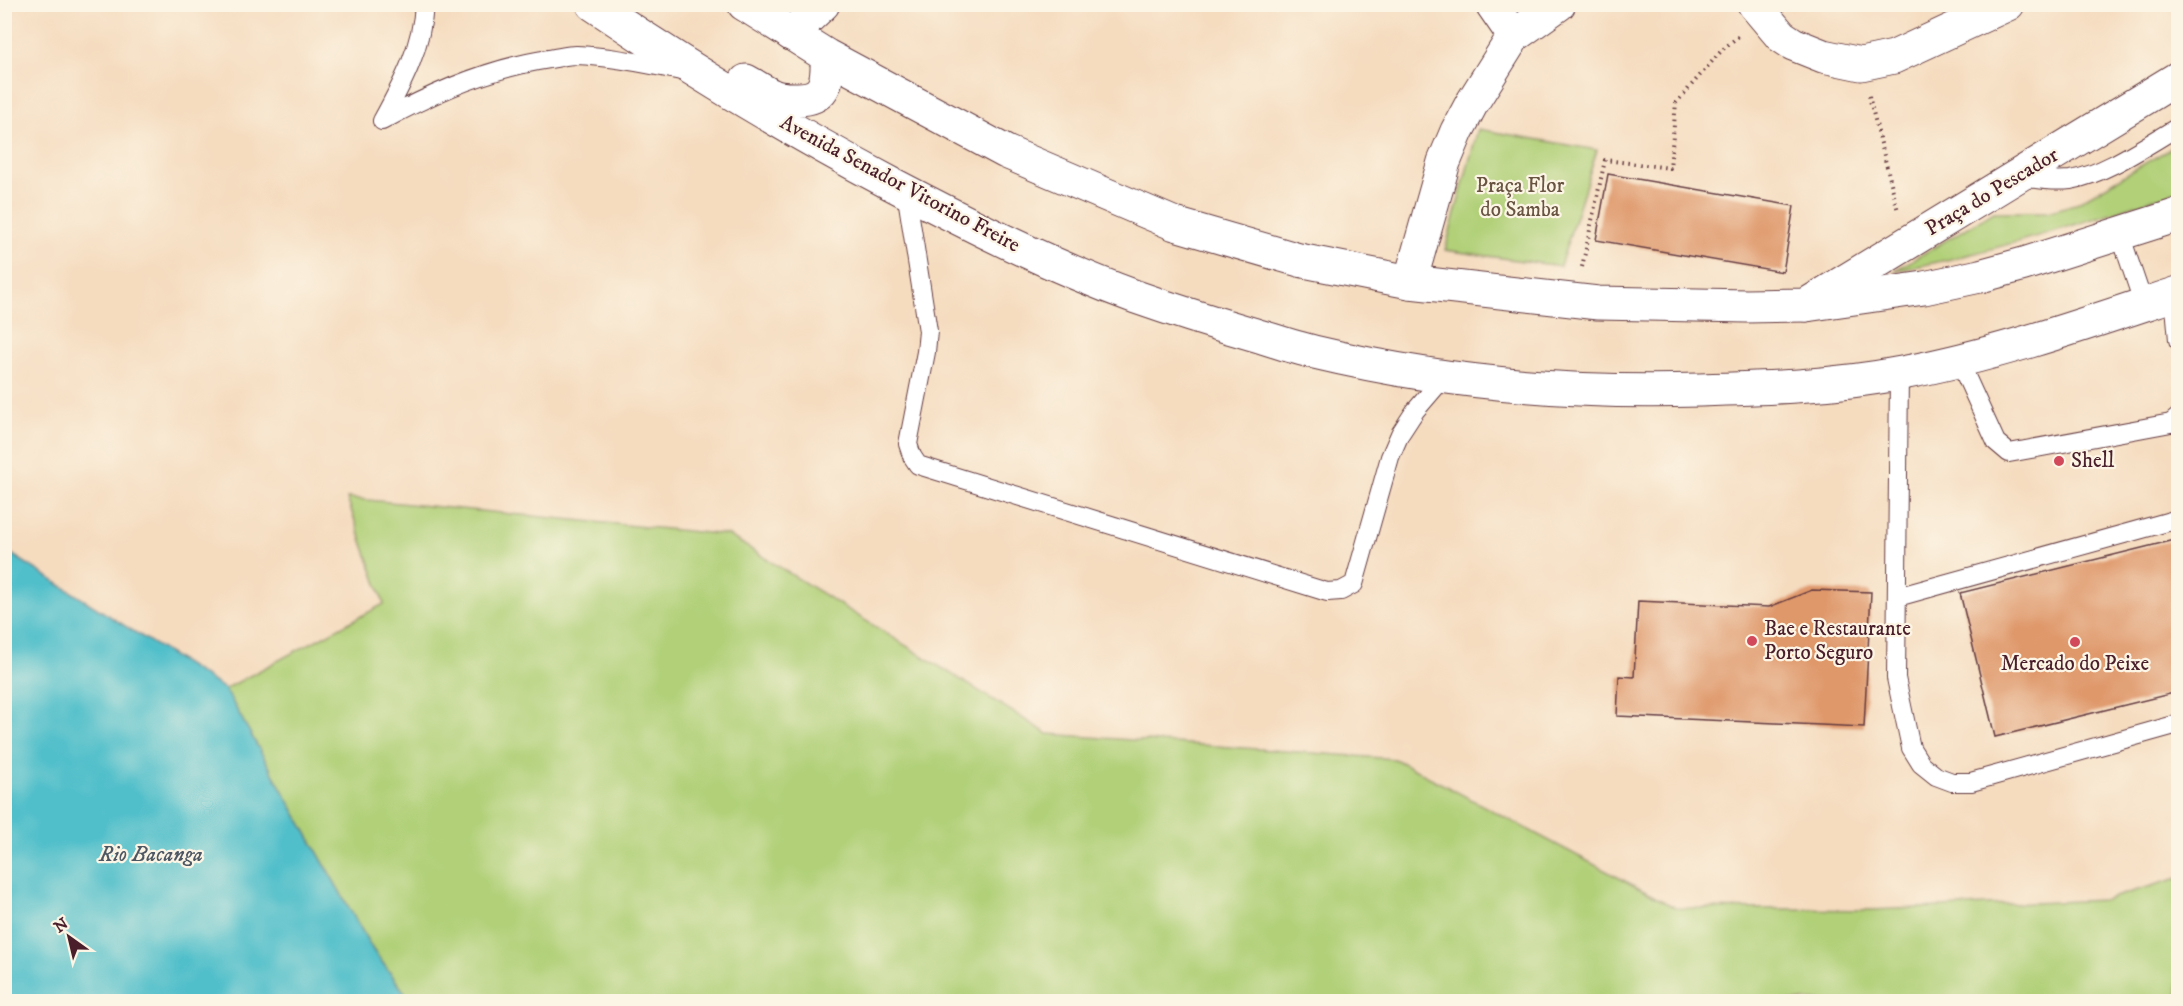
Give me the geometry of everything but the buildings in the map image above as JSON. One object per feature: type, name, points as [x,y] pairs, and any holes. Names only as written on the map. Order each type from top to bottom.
[{"type":"main road","points":[[744,4],[827,56],[1006,152],[1175,224],[1299,261],[1410,282],[1598,303],[1806,305],[1924,288],[1980,276],[2178,215]]},
{"type":"main road","points":[[791,34],[823,4]]},
{"type":"main road","points":[[1492,4],[1514,36]]},
{"type":"main road","points":[[1410,282],[1444,162],[1457,130],[1514,36],[1559,4]]},
{"type":"main road","points":[[1758,9],[1781,36],[1794,44],[1823,56],[1861,64],[1894,57],[2008,4]]},
{"type":"main road","name":"Avenida Senador Vitorino Freire","points":[[605,13],[807,139],[972,226],[1090,279],[1138,298],[1312,351],[1445,376],[1592,391],[1776,388],[1845,382],[1899,374],[1959,361],[2029,342],[2165,298]]},
{"type":"main road","points":[[605,13],[693,49],[770,95],[783,99],[808,99],[818,95],[825,85],[828,73],[827,56]]},
{"type":"main road","name":"Praça do Pescador","points":[[1806,305],[2178,78]]},
{"type":"lane","points":[[424,4],[423,23],[416,52],[382,121],[415,103],[479,76],[520,64],[575,55],[649,64],[705,76]]},
{"type":"lane","points":[[2017,177],[2052,181],[2072,180],[2105,168],[2178,127]]},
{"type":"lane","points":[[906,191],[928,331],[908,444],[918,465],[1327,592],[1341,591],[1354,584],[1390,457],[1400,434],[1415,411],[1445,376]]},
{"type":"lane","points":[[2120,234],[2165,298],[2178,340]]},
{"type":"lane","points":[[1959,361],[1996,442],[2009,453],[2171,423],[2178,417]]},
{"type":"lane","points":[[1899,374],[1896,678],[1911,748],[1921,764],[1936,776],[1952,782],[1971,782],[2178,724]]},
{"type":"lane","points":[[1897,597],[2178,519]]},
{"type":"path","points":[[1598,303],[1580,275],[1605,160],[1670,168],[1676,103],[1758,9]]},
{"type":"path","points":[[1861,64],[1906,244]]},
{"type":"green space","name":"Praça Flor do Samba","points":[[1478,129],[1597,150],[1560,266],[1445,250]]},
{"type":"green space","points":[[2178,144],[2178,191],[2002,246],[1894,271],[1994,212],[2048,212],[2075,204]]},
{"type":"green space","points":[[347,498],[728,535],[1048,734],[1395,759],[1676,908],[1872,910],[2105,900],[2178,878],[2178,1001],[411,1001],[373,950],[225,689],[384,604]]},
{"type":"water","name":"Rio Bacanga","points":[[5,550],[225,689],[373,950],[411,1001],[5,1001]]},
{"type":"place","name":"Shell","points":[[2059,461]]},
{"type":"place","name":"Bae e Restaurante Porto Seguro","points":[[1752,641]]},
{"type":"place","name":"Mercado do Peixe","points":[[2075,642]]}]
